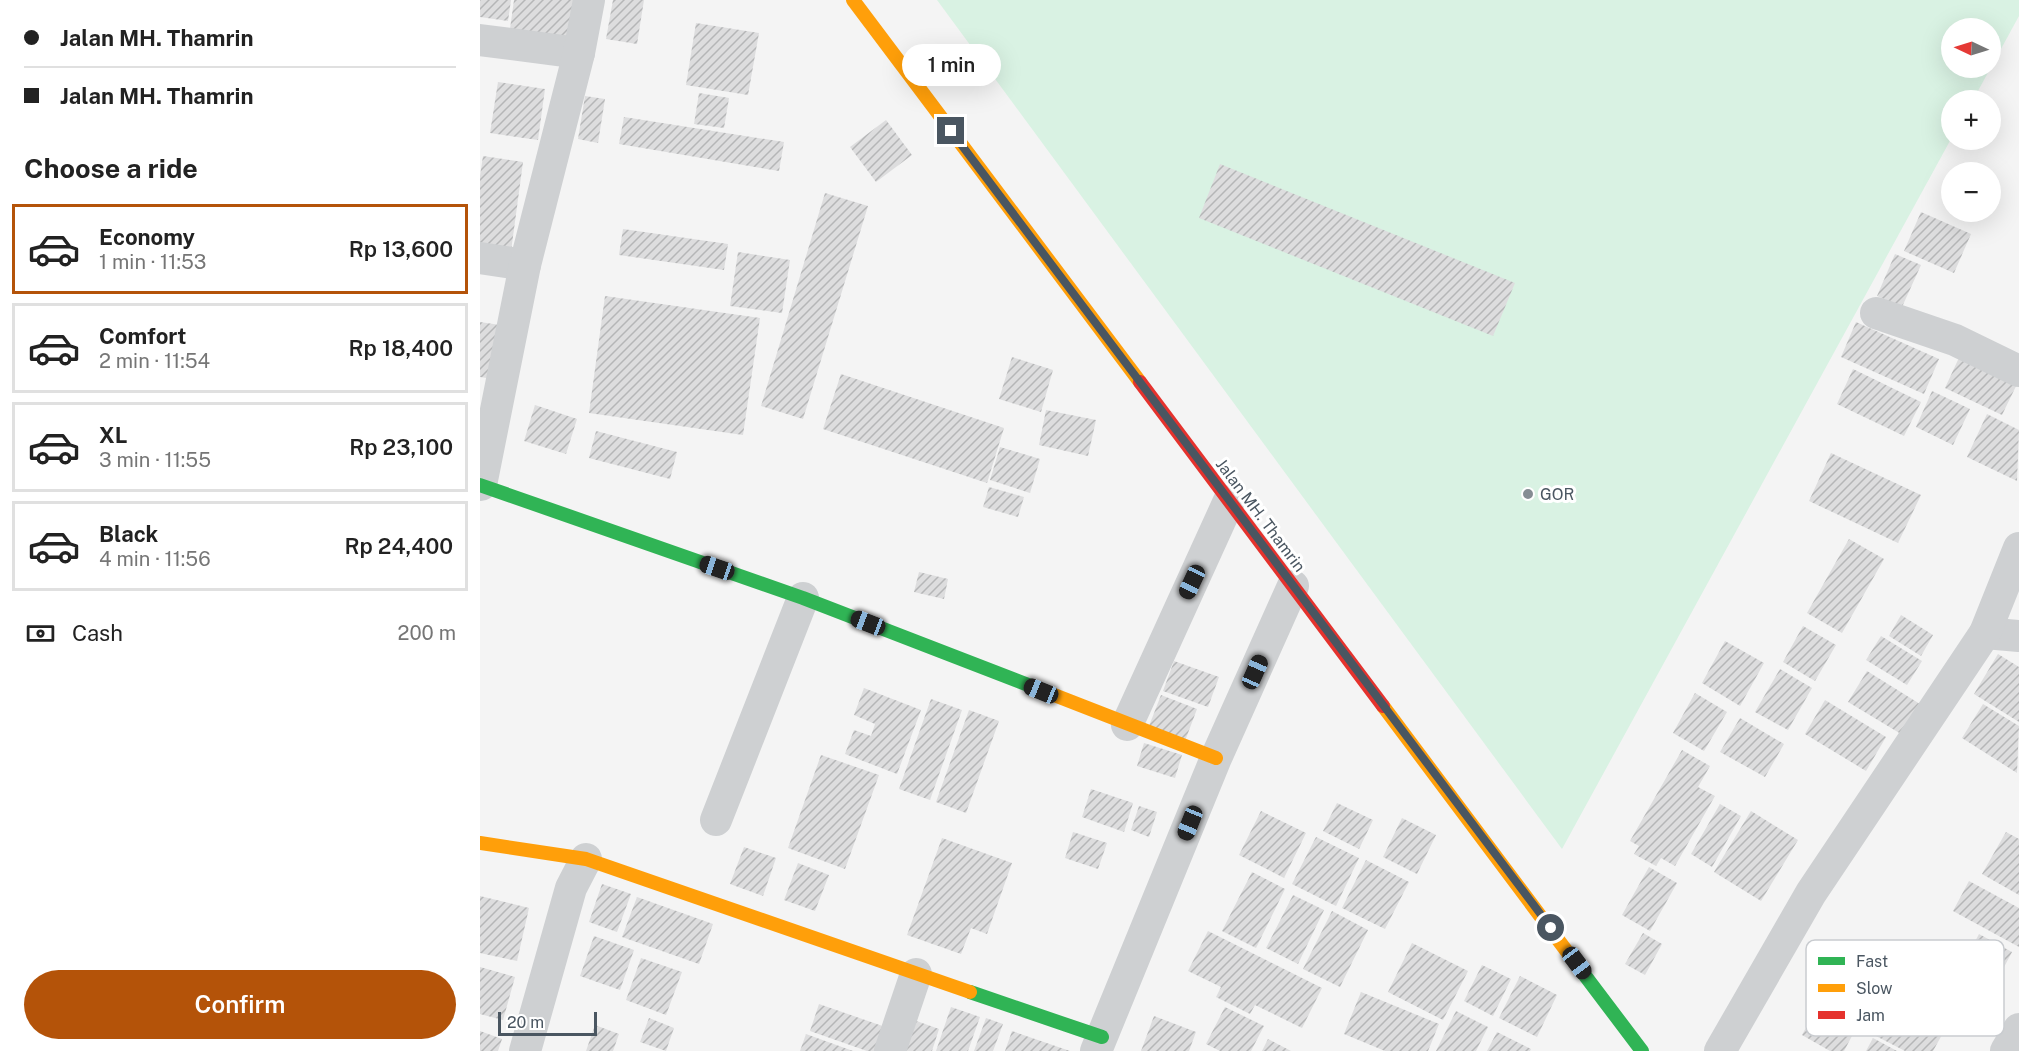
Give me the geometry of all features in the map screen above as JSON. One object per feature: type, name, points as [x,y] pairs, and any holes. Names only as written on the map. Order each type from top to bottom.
[{"type":"street","points":[[589,0],[579,53],[525,265],[481,485],[803,598],[1216,758]]},
{"type":"street","name":"Jalan MH. Thamrin","points":[[853,0],[1642,1051]]},
{"type":"street","points":[[480,40],[579,53]]},
{"type":"street","points":[[480,258],[525,265]]},
{"type":"street","points":[[1876,313],[1955,340],[2019,371]]},
{"type":"street","points":[[1127,724],[1229,501]]},
{"type":"street","points":[[1720,1051],[1811,892],[1985,633],[2019,548]]},
{"type":"street","points":[[480,843],[586,859],[916,974],[1099,1044],[1216,758],[1293,586]]},
{"type":"street","points":[[716,820],[803,598]]},
{"type":"street","points":[[1985,633],[2019,636]]},
{"type":"street","points":[[525,1051],[571,888],[586,859]]},
{"type":"street","points":[[890,1051],[916,974]]},
{"type":"street","points":[[2006,1051],[2019,1029]]},
{"type":"green space","name":"GOR","points":[[937,0],[2019,0],[2019,16],[2001,49],[2001,18],[1941,18],[1941,78],[1985,78],[1978,90],[1941,90],[1941,150],[1945,150],[1562,849]]},
{"type":"building","points":[[480,0],[511,0],[508,21],[480,17]]},
{"type":"building","points":[[514,0],[576,0],[571,38],[510,29]]},
{"type":"building","points":[[613,0],[644,0],[637,44],[606,39]]},
{"type":"building","points":[[696,23],[759,33],[748,95],[686,85]]},
{"type":"building","points":[[498,82],[545,89],[538,140],[490,133]]},
{"type":"building","points":[[699,93],[729,98],[724,128],[694,124]]},
{"type":"building","points":[[585,96],[605,99],[598,143],[578,139]]},
{"type":"building","points":[[624,117],[784,142],[779,171],[619,144]]},
{"type":"building","points":[[886,120],[912,155],[876,182],[850,147]]},
{"type":"building","points":[[483,156],[523,162],[510,259],[480,254],[480,176]]},
{"type":"building","points":[[1220,164],[1515,283],[1493,336],[1199,218]]},
{"type":"building","points":[[825,193],[868,206],[803,419],[761,406]]},
{"type":"building","points":[[1921,212],[1971,234],[1954,273],[1904,251]]},
{"type":"building","points":[[623,229],[728,244],[724,270],[619,255]]},
{"type":"building","points":[[738,252],[790,260],[782,313],[730,306]]},
{"type":"building","points":[[1895,254],[1921,265],[1902,307],[1877,296]]},
{"type":"building","points":[[605,296],[760,318],[743,435],[589,413]]},
{"type":"building","points":[[480,322],[500,325],[493,379],[480,377]]},
{"type":"building","points":[[1856,322],[1939,359],[1924,394],[1841,357]]},
{"type":"building","points":[[1963,349],[2019,380],[2002,415],[1945,388]]},
{"type":"building","points":[[1012,357],[1053,370],[1041,412],[999,399]]},
{"type":"building","points":[[1853,369],[1921,402],[1904,436],[1837,404]]},
{"type":"building","points":[[841,374],[1004,428],[987,483],[823,429]]},
{"type":"building","points":[[1932,391],[1970,409],[1953,445],[1916,427]]},
{"type":"building","points":[[535,405],[577,419],[566,454],[524,441]]},
{"type":"building","points":[[1046,410],[1096,420],[1088,456],[1039,445]]},
{"type":"building","points":[[1987,414],[2019,430],[2017,481],[1967,457]]},
{"type":"building","points":[[596,431],[677,452],[670,479],[589,458]]},
{"type":"building","points":[[1000,447],[1040,459],[1030,493],[990,480]]},
{"type":"building","points":[[1831,453],[1921,495],[1898,543],[1809,501]]},
{"type":"building","points":[[989,487],[1024,497],[1018,517],[983,507]]},
{"type":"building","points":[[1849,539],[1884,559],[1842,633],[1807,613]]},
{"type":"building","points":[[919,572],[948,579],[944,599],[914,592]]},
{"type":"building","points":[[1901,615],[1933,635],[1921,656],[1889,636]]},
{"type":"building","points":[[1803,626],[1836,645],[1815,681],[1783,662]]},
{"type":"building","points":[[1881,636],[1922,661],[1907,685],[1866,660]]},
{"type":"building","points":[[1725,641],[1764,663],[1740,706],[1702,683]]},
{"type":"building","points":[[1998,654],[2019,667],[2019,722],[1974,694]]},
{"type":"building","points":[[1174,661],[1219,677],[1208,707],[1163,691]]},
{"type":"building","points":[[1780,669],[1812,688],[1788,730],[1755,712]]},
{"type":"building","points":[[1867,671],[1920,704],[1901,734],[1848,702]]},
{"type":"building","points":[[864,688],[921,710],[897,774],[845,754],[854,730],[871,736],[875,724],[854,715]]},
{"type":"building","points":[[1695,693],[1727,712],[1704,751],[1673,733]]},
{"type":"building","points":[[1161,695],[1197,709],[1185,741],[1149,726]]},
{"type":"building","points":[[931,699],[962,710],[930,800],[899,789]]},
{"type":"building","points":[[1825,700],[1886,737],[1866,771],[1805,734]]},
{"type":"building","points":[[1983,704],[2019,726],[2017,773],[1962,738]]},
{"type":"building","points":[[969,710],[999,721],[966,813],[936,802]]},
{"type":"building","points":[[1740,718],[1784,744],[1765,777],[1720,752]]},
{"type":"building","points":[[1144,743],[1182,755],[1175,778],[1137,766]]},
{"type":"building","points":[[1682,750],[1710,766],[1698,787],[1715,796],[1675,866],[1661,858],[1656,866],[1634,854],[1639,846],[1630,841]]},
{"type":"building","points":[[821,755],[879,775],[845,869],[788,848]]},
{"type":"building","points":[[1091,789],[1133,803],[1124,832],[1082,817]]},
{"type":"building","points":[[1337,803],[1373,820],[1359,849],[1323,831]]},
{"type":"building","points":[[1720,804],[1741,816],[1712,867],[1691,854]]},
{"type":"building","points":[[1139,806],[1157,812],[1149,837],[1131,830]]},
{"type":"building","points":[[1261,811],[1306,833],[1284,878],[1239,855]]},
{"type":"building","points":[[1751,811],[1798,840],[1761,901],[1714,872]]},
{"type":"building","points":[[1402,818],[1436,835],[1417,874],[1383,857]]},
{"type":"building","points":[[1073,832],[1107,843],[1098,869],[1065,858]]},
{"type":"building","points":[[2006,832],[2019,839],[2019,895],[1982,874]]},
{"type":"building","points":[[1316,837],[1359,858],[1336,906],[1292,884]]},
{"type":"building","points":[[942,838],[1012,863],[987,934],[971,928],[961,954],[907,935]]},
{"type":"building","points":[[744,847],[776,858],[763,896],[730,884]]},
{"type":"building","points":[[1366,860],[1409,882],[1385,929],[1342,908]]},
{"type":"building","points":[[798,863],[829,875],[815,911],[784,900]]},
{"type":"building","points":[[1649,867],[1677,883],[1650,931],[1622,915]]},
{"type":"building","points":[[1252,872],[1285,889],[1256,948],[1222,931]]},
{"type":"building","points":[[1969,881],[2019,908],[2019,947],[1953,911]]},
{"type":"building","points":[[602,884],[631,894],[617,932],[589,922]]},
{"type":"building","points":[[1293,895],[1324,910],[1298,964],[1266,948]]},
{"type":"building","points":[[480,896],[529,908],[517,961],[480,953]]},
{"type":"building","points":[[637,897],[713,924],[699,964],[622,937]]},
{"type":"building","points":[[1332,911],[1368,930],[1340,987],[1303,969]]},
{"type":"building","points":[[1208,931],[1322,988],[1302,1028],[1255,1005],[1250,1014],[1216,997],[1221,987],[1188,971]]},
{"type":"building","points":[[1643,933],[1662,944],[1645,975],[1625,964]]},
{"type":"building","points":[[1979,934],[1990,940],[1976,940]]},
{"type":"building","points":[[594,936],[634,950],[620,990],[580,976]]},
{"type":"building","points":[[1412,943],[1468,971],[1443,1020],[1388,992]]},
{"type":"building","points":[[2004,948],[2012,952],[2004,967]]},
{"type":"building","points":[[641,958],[682,972],[666,1015],[626,1000]]},
{"type":"building","points":[[1482,965],[1511,979],[1493,1016],[1464,1001]]},
{"type":"building","points":[[480,967],[515,977],[503,1020],[480,1014]]},
{"type":"building","points":[[1520,976],[1557,995],[1537,1037],[1499,1018]]},
{"type":"building","points":[[1361,992],[1439,1024],[1428,1051],[1385,1051],[1344,1034]]},
{"type":"building","points":[[819,1004],[894,1030],[887,1051],[867,1051],[810,1031]]},
{"type":"building","points":[[951,1007],[980,1017],[968,1051],[936,1051]]},
{"type":"building","points":[[1225,1007],[1264,1026],[1251,1051],[1220,1051],[1206,1044]]},
{"type":"building","points":[[1456,1011],[1488,1027],[1476,1051],[1436,1051]]},
{"type":"building","points":[[1154,1016],[1196,1032],[1189,1051],[1141,1051]]},
{"type":"building","points":[[649,1018],[674,1028],[666,1051],[640,1042]]},
{"type":"building","points":[[986,1018],[1003,1024],[993,1051],[974,1051]]},
{"type":"building","points":[[911,1019],[939,1029],[932,1051],[900,1051]]},
{"type":"building","points":[[595,1025],[619,1034],[613,1051],[586,1051]]},
{"type":"building","points":[[1806,1028],[1806,1036],[1852,1036],[1844,1051],[1830,1051],[1802,1035]]},
{"type":"building","points":[[480,1031],[502,1039],[498,1051],[480,1051]]},
{"type":"building","points":[[1012,1031],[1070,1051],[1005,1051]]},
{"type":"building","points":[[1497,1032],[1531,1049],[1530,1051],[1487,1051]]},
{"type":"building","points":[[806,1034],[853,1051],[800,1051]]},
{"type":"building","points":[[1876,1036],[1941,1036],[1933,1051],[1905,1051]]},
{"type":"building","points":[[1873,1038],[1897,1051],[1866,1051]]},
{"type":"building","points":[[1268,1039],[1291,1051],[1262,1051]]},
{"type":"traffic: fast","points":[[480,485],[803,598],[1049,693]]},
{"type":"traffic: fast","points":[[1571,957],[1642,1051]]},
{"type":"traffic: fast","points":[[970,992],[1102,1037]]},
{"type":"traffic: slow","points":[[853,0],[1140,382]]},
{"type":"traffic: slow","points":[[1049,693],[1216,758]]},
{"type":"traffic: slow","points":[[1383,706],[1571,957]]},
{"type":"traffic: slow","points":[[480,843],[586,859],[970,992]]},
{"type":"traffic: jam","points":[[1140,382],[1383,706]]},
{"type":"place","name":"GOR","points":[[1528,494]]},
{"type":"route","points":[[951,131],[1551,928]]}]
